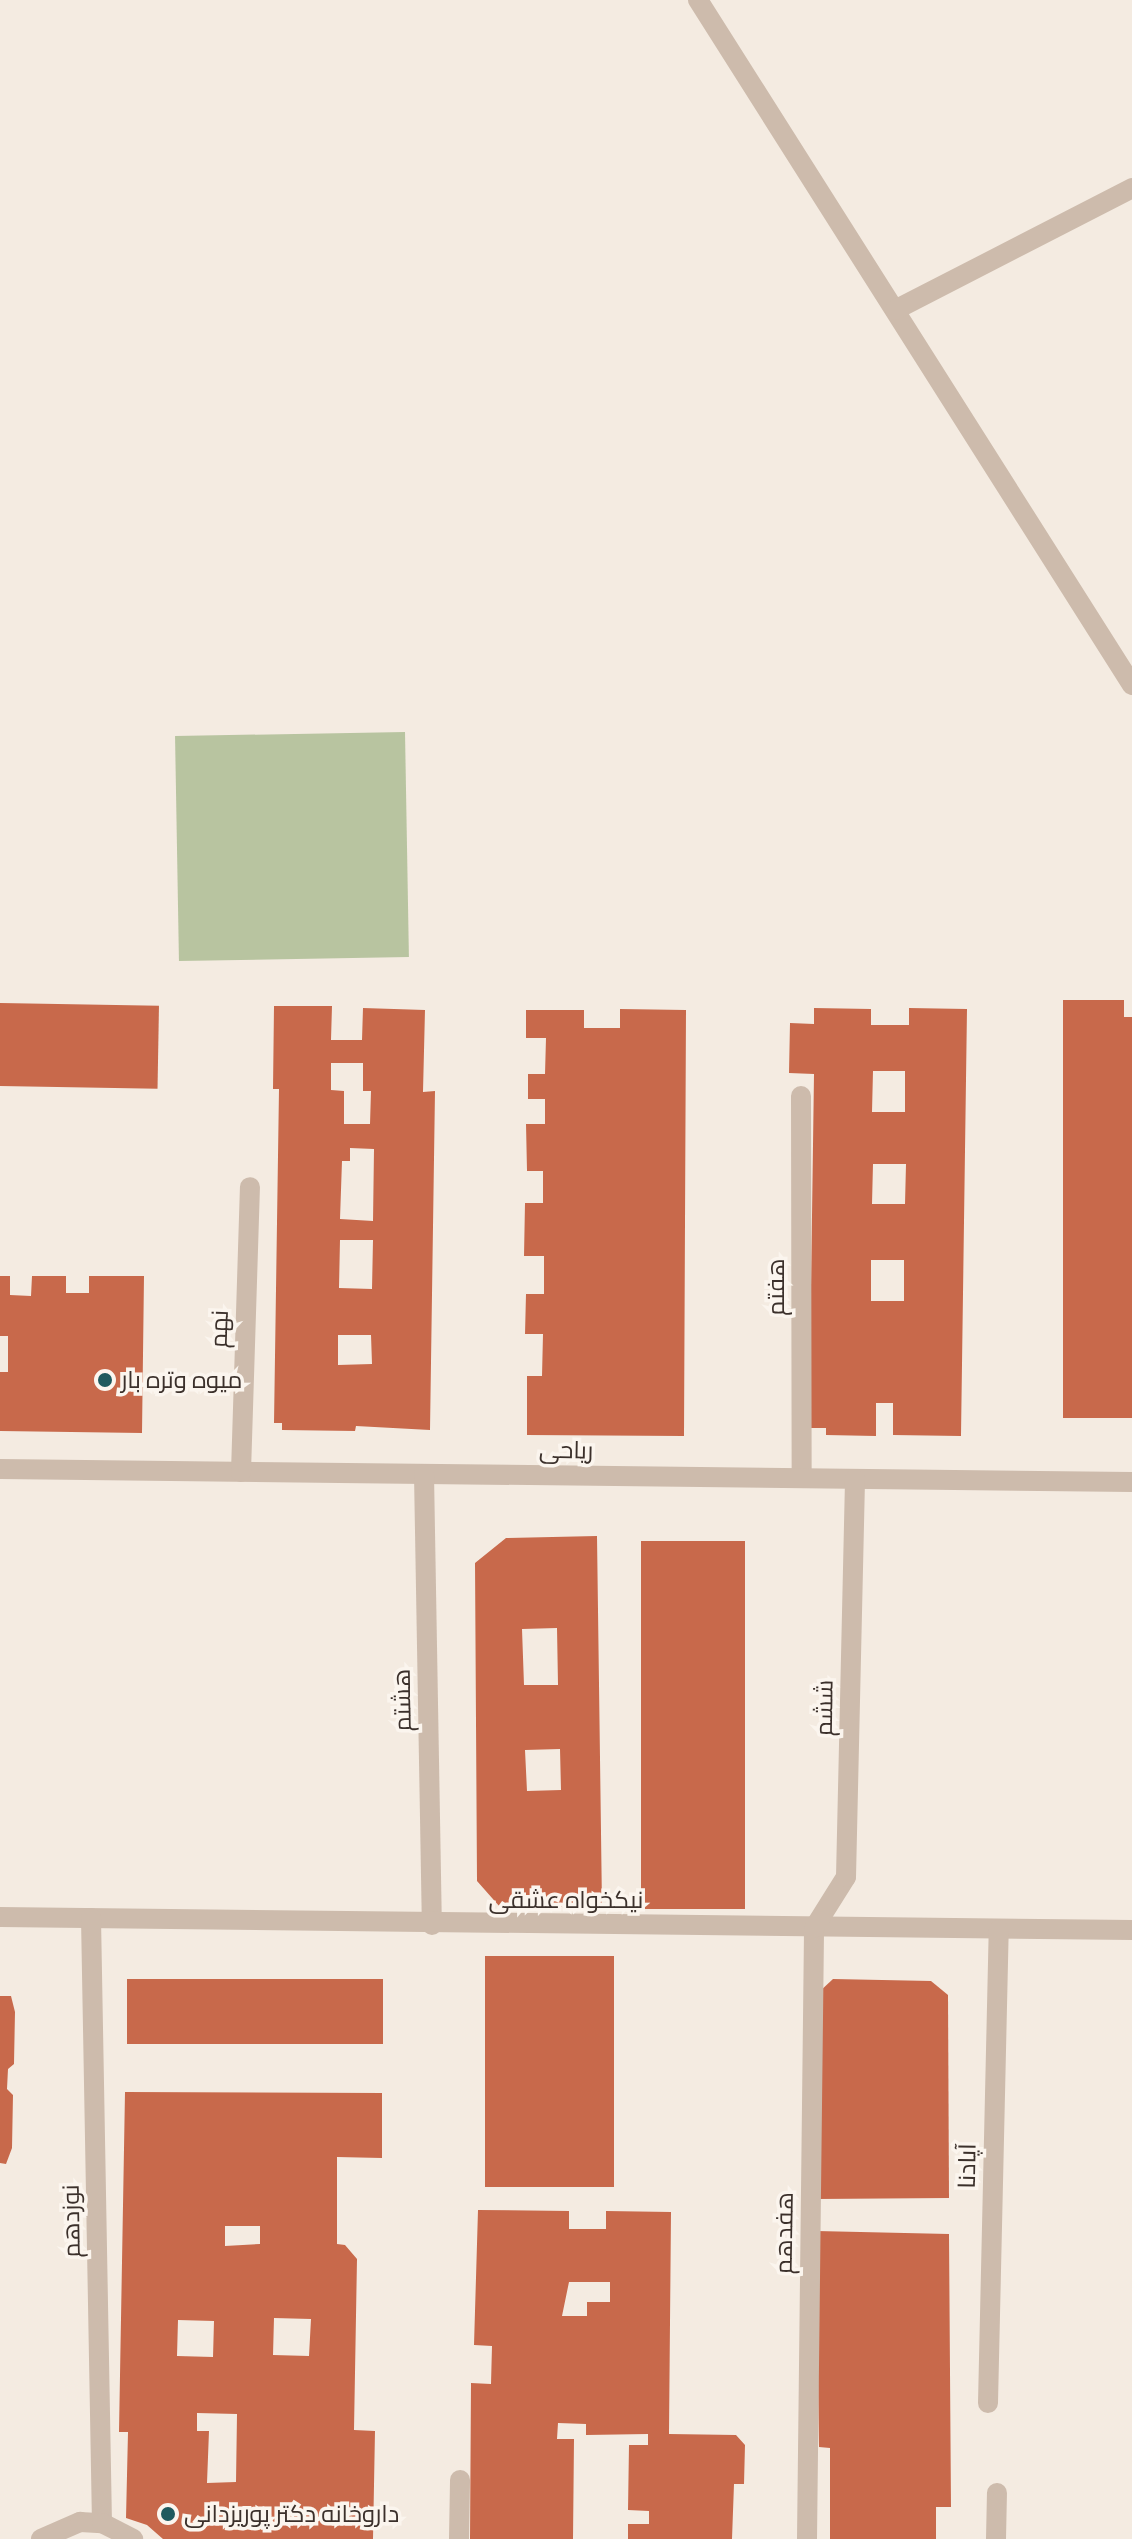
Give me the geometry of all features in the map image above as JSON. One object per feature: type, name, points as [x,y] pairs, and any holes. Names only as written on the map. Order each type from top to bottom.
[{"type":"street","points":[[698,0],[1132,685]]},
{"type":"street","points":[[895,310],[1132,188]]},
{"type":"street","name":"هفتم","points":[[801,1096],[802,1478]]},
{"type":"street","name":"نهم","points":[[241,1472],[250,1187]]},
{"type":"street","name":"ریاحی","points":[[0,1469],[1132,1482]]},
{"type":"street","name":"هشتم","points":[[424,1474],[432,1925]]},
{"type":"street","name":"ششم","points":[[814,1928],[846,1877],[855,1479]]},
{"type":"street","name":"نیکخواه عشقی","points":[[0,1917],[432,1925],[1132,1930]]},
{"type":"street","name":"نوزدهم","points":[[91,1918],[102,2523]]},
{"type":"street","name":"هفدهم","points":[[807,2539],[814,1928]]},
{"type":"street","name":"آپادنا","points":[[988,2403],[999,1930]]},
{"type":"street","points":[[459,2539],[460,2480]]},
{"type":"street","points":[[996,2539],[997,2493]]},
{"type":"street","points":[[41,2539],[80,2522],[102,2523],[133,2539]]},
{"type":"green space","points":[[405,732],[409,957],[179,961],[175,736]]},
{"type":"building","points":[[1063,1000],[1124,1000],[1124,1017],[1132,1017],[1132,1418],[1063,1418]]},
{"type":"building","points":[[0,1003],[159,1006],[158,1089],[0,1086]]},
{"type":"building","points":[[274,1006],[332,1006],[331,1040],[362,1040],[363,1008],[425,1010],[423,1092],[435,1091],[430,1430],[356,1426],[355,1431],[282,1430],[282,1423],[274,1423],[279,1089],[273,1089]],"holes":[[[331,1063],[363,1063],[363,1091],[371,1091],[370,1124],[344,1124],[344,1091],[331,1090]],[[350,1148],[374,1149],[373,1221],[340,1219],[342,1161],[350,1161]],[[340,1240],[373,1240],[372,1289],[339,1288]],[[338,1335],[371,1335],[372,1364],[338,1365]]]},
{"type":"building","points":[[814,1008],[871,1009],[871,1025],[909,1025],[909,1008],[967,1009],[961,1436],[893,1435],[893,1403],[876,1403],[876,1436],[826,1435],[826,1428],[809,1428],[814,1074],[789,1073],[790,1023],[814,1024]],"holes":[[[873,1071],[905,1071],[905,1112],[872,1112]],[[873,1164],[906,1164],[905,1204],[872,1204]],[[871,1260],[904,1260],[904,1301],[871,1301]]]},
{"type":"building","points":[[620,1009],[686,1010],[684,1436],[527,1435],[527,1376],[542,1376],[543,1334],[525,1334],[526,1294],[544,1294],[544,1256],[524,1256],[525,1203],[543,1203],[543,1171],[527,1171],[526,1124],[545,1124],[545,1099],[528,1099],[528,1074],[545,1074],[546,1038],[526,1038],[526,1010],[584,1010],[584,1028],[620,1028]]},
{"type":"building","points":[[0,1276],[10,1276],[10,1295],[31,1296],[32,1276],[66,1276],[66,1293],[89,1293],[89,1276],[144,1276],[142,1433],[0,1431],[0,1372],[8,1372],[8,1336],[0,1336]]},
{"type":"building","points":[[597,1536],[602,1906],[500,1907],[477,1881],[475,1563],[506,1538]],"holes":[[[557,1628],[558,1685],[524,1685],[522,1629]],[[560,1749],[561,1790],[527,1791],[525,1750]]]},
{"type":"building","points":[[641,1541],[745,1541],[745,1909],[641,1909]]},
{"type":"building","points":[[485,1956],[614,1956],[614,2187],[485,2187]]},
{"type":"building","points":[[127,1979],[383,1979],[383,2044],[127,2044]]},
{"type":"building","points":[[833,1979],[931,1981],[948,1995],[949,2198],[817,2199],[818,1993]]},
{"type":"building","points":[[0,1996],[11,1996],[15,2012],[14,2064],[8,2069],[7,2089],[13,2095],[12,2148],[6,2164],[0,2163]]},
{"type":"building","points":[[125,2092],[382,2093],[382,2158],[337,2157],[337,2244],[345,2245],[357,2259],[354,2430],[375,2431],[373,2539],[163,2539],[147,2525],[126,2518],[128,2432],[119,2432]],"holes":[[[225,2226],[260,2226],[260,2244],[225,2246]],[[274,2318],[311,2319],[309,2356],[273,2355]],[[178,2320],[214,2321],[213,2357],[177,2356]],[[197,2413],[237,2414],[236,2482],[207,2483],[209,2431],[197,2431]]]},
{"type":"building","points":[[478,2210],[569,2211],[569,2229],[606,2229],[606,2211],[671,2212],[669,2434],[736,2435],[745,2445],[744,2484],[734,2484],[732,2539],[628,2539],[628,2524],[649,2524],[649,2511],[628,2510],[629,2445],[648,2445],[648,2434],[586,2435],[586,2424],[558,2423],[557,2439],[574,2439],[573,2539],[470,2539],[471,2383],[491,2384],[492,2346],[474,2345]],"holes":[[[569,2282],[610,2282],[610,2302],[587,2302],[587,2316],[562,2316]]]},
{"type":"building","points":[[816,2231],[949,2234],[951,2507],[936,2507],[936,2539],[830,2539],[830,2448],[819,2447]]},
{"type":"place","name":"میوه وتره بار","points":[[105,1380]]},
{"type":"place","name":"داروخانه دکتر پوریزدانی","points":[[168,2514]]}]
